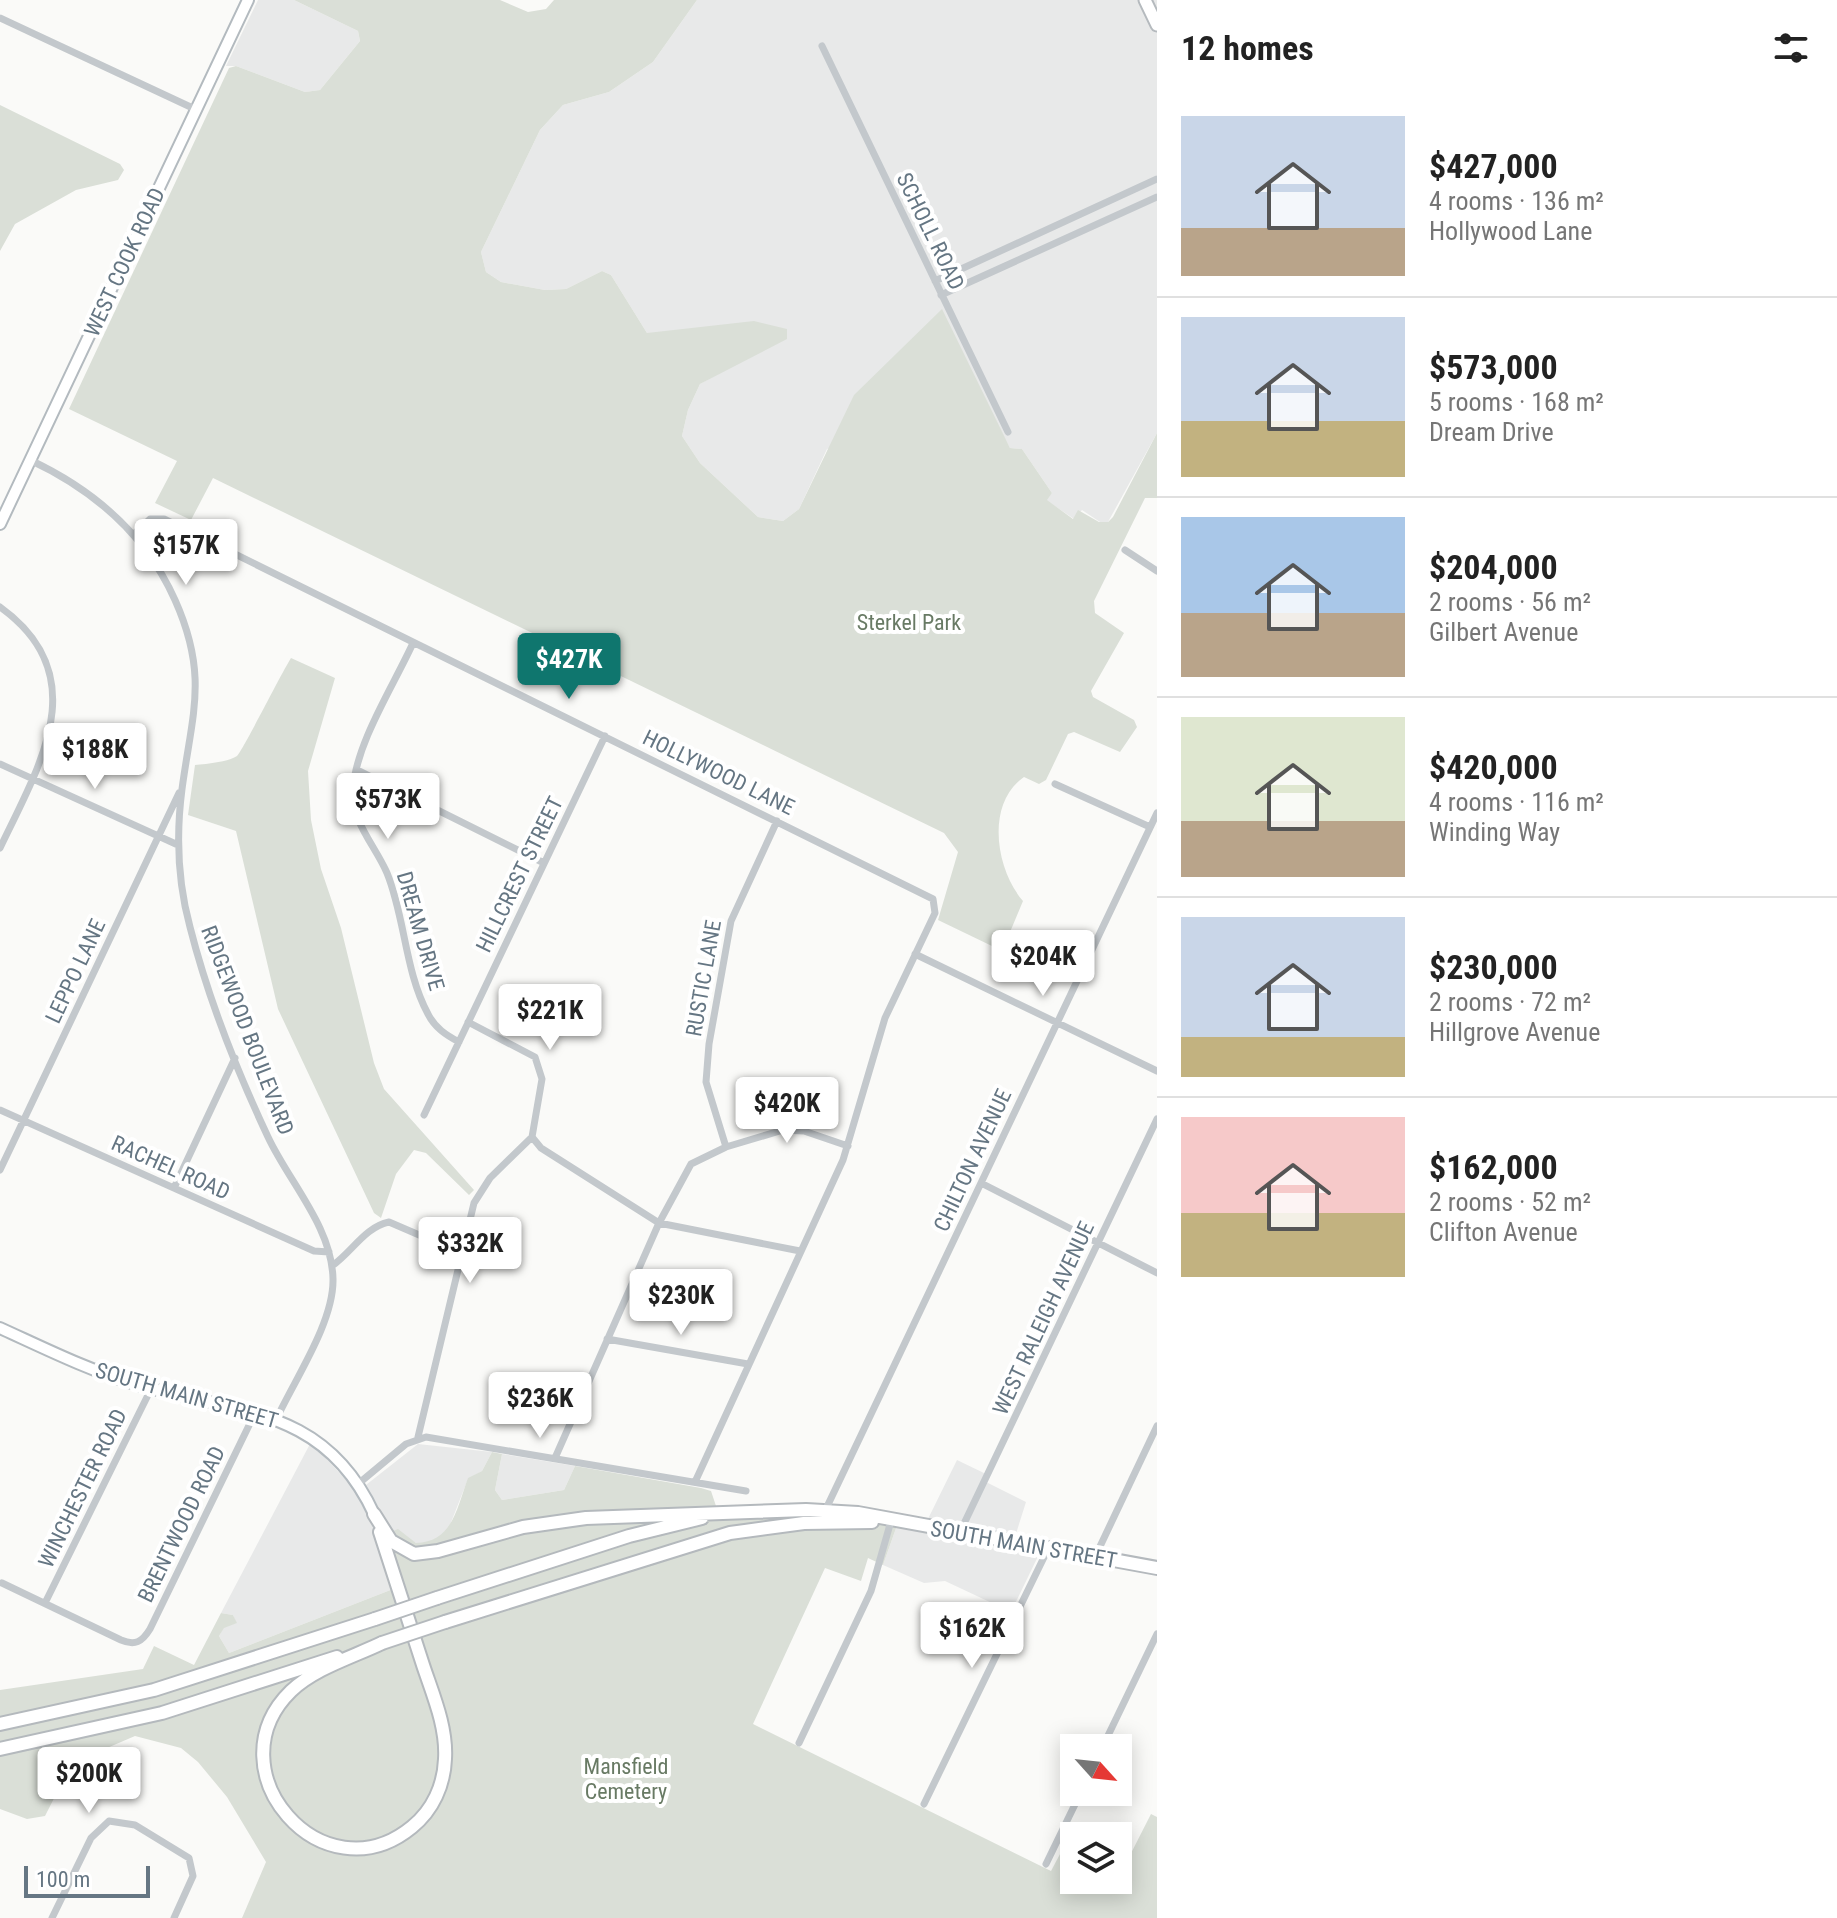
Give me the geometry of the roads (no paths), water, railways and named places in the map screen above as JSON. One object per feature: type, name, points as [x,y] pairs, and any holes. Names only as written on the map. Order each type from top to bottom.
[{"type":"highway","points":[[374,1514],[398,1547],[422,1554],[561,1521],[701,1511],[749,1512]]},
{"type":"highway","name":"SOUTH MAIN STREET","points":[[749,1512],[822,1517]]},
{"type":"highway","points":[[0,1724],[154,1690],[647,1531],[749,1512]]},
{"type":"highway","name":"SOUTH MAIN STREET","points":[[382,1643],[730,1533],[858,1513],[1157,1568]]},
{"type":"highway","points":[[374,1514],[441,1721],[445,1769],[429,1809],[406,1832],[376,1845],[336,1847],[301,1831],[276,1802],[264,1765],[266,1737],[279,1705],[300,1684],[382,1643]]},
{"type":"highway","points":[[0,1749],[151,1716],[382,1643]]},
{"type":"main road","name":"WEST COOK ROAD","points":[[0,524],[248,0]]},
{"type":"main road","points":[[1145,0],[1157,25]]},
{"type":"main road","name":"SOUTH MAIN STREET","points":[[0,1328],[105,1374],[151,1389],[277,1418],[321,1444],[358,1484],[374,1514]]},
{"type":"street","points":[[0,18],[197,110]]},
{"type":"street","name":"SCHOLL ROAD","points":[[822,46],[1008,432]]},
{"type":"street","points":[[935,281],[1157,179]]},
{"type":"street","points":[[941,295],[1157,197]]},
{"type":"street","name":"RIDGEWOOD BOULEVARD","points":[[30,460],[82,490],[134,534],[175,600],[194,669],[196,715],[182,787],[178,845],[189,925],[235,1058],[273,1147],[329,1252],[332,1266],[328,1309],[277,1418]]},
{"type":"street","name":"HOLLYWOOD LANE","points":[[134,534],[150,519],[164,519],[933,899],[935,913],[915,954]]},
{"type":"street","points":[[1125,550],[1157,571]]},
{"type":"street","points":[[0,607],[33,639],[45,661],[53,690],[53,727],[33,780],[0,848]]},
{"type":"street","name":"DREAM DRIVE","points":[[413,643],[366,743],[357,770],[353,799],[357,818],[393,888],[423,1003],[439,1029],[459,1042]]},
{"type":"street","name":"HILLCREST STREET","points":[[424,1115],[605,736]]},
{"type":"street","points":[[0,764],[178,845]]},
{"type":"street","points":[[357,770],[544,863]]},
{"type":"street","points":[[1055,784],[1150,827]]},
{"type":"street","name":"LEPPO LANE","points":[[0,1170],[182,787]]},
{"type":"street","name":"CHILTON AVENUE","points":[[822,1517],[1157,813]]},
{"type":"street","name":"RUSTIC LANE","points":[[726,1147],[706,1082],[713,1016],[731,921],[777,821]]},
{"type":"street","points":[[695,1482],[848,1146],[885,1018],[915,954],[1157,1071]]},
{"type":"street","points":[[358,1484],[418,1437],[474,1203],[484,1185],[532,1137],[541,1088],[539,1064],[530,1052],[468,1022]]},
{"type":"street","points":[[174,1188],[235,1058]]},
{"type":"street","name":"RACHEL ROAD","points":[[0,1110],[314,1251],[329,1252]]},
{"type":"street","name":"WEST RALEIGH AVENUE","points":[[960,1532],[1157,1119]]},
{"type":"street","points":[[555,1458],[659,1223],[691,1164],[726,1147],[770,1132],[792,1129],[848,1146]]},
{"type":"street","points":[[532,1137],[541,1148],[659,1223],[800,1251]]},
{"type":"street","points":[[981,1183],[1157,1273]]},
{"type":"street","points":[[332,1266],[374,1227],[389,1222],[461,1253]]},
{"type":"street","points":[[607,1339],[748,1364]]},
{"type":"street","name":"WINCHESTER ROAD","points":[[45,1603],[151,1389]]},
{"type":"street","name":"BRENTWOOD ROAD","points":[[45,1603],[131,1643],[141,1641],[150,1629],[256,1411]]},
{"type":"street","points":[[1095,1557],[1157,1426]]},
{"type":"street","points":[[418,1437],[746,1491]]},
{"type":"street","points":[[799,1743],[871,1591],[891,1521]]},
{"type":"street","points":[[924,1804],[1048,1549]]},
{"type":"street","points":[[2,1583],[45,1603]]},
{"type":"street","points":[[1109,1734],[1157,1634]]},
{"type":"street","points":[[1046,1864],[1074,1806]]},
{"type":"street","points":[[52,1918],[91,1838],[102,1824],[126,1822],[180,1850],[189,1858],[193,1876],[174,1918]]},
{"type":"park label","name":"Sterkel Park","points":[[909,622]]},
{"type":"park label","name":"Mansfield Cemetery","points":[[626,1778]]}]
